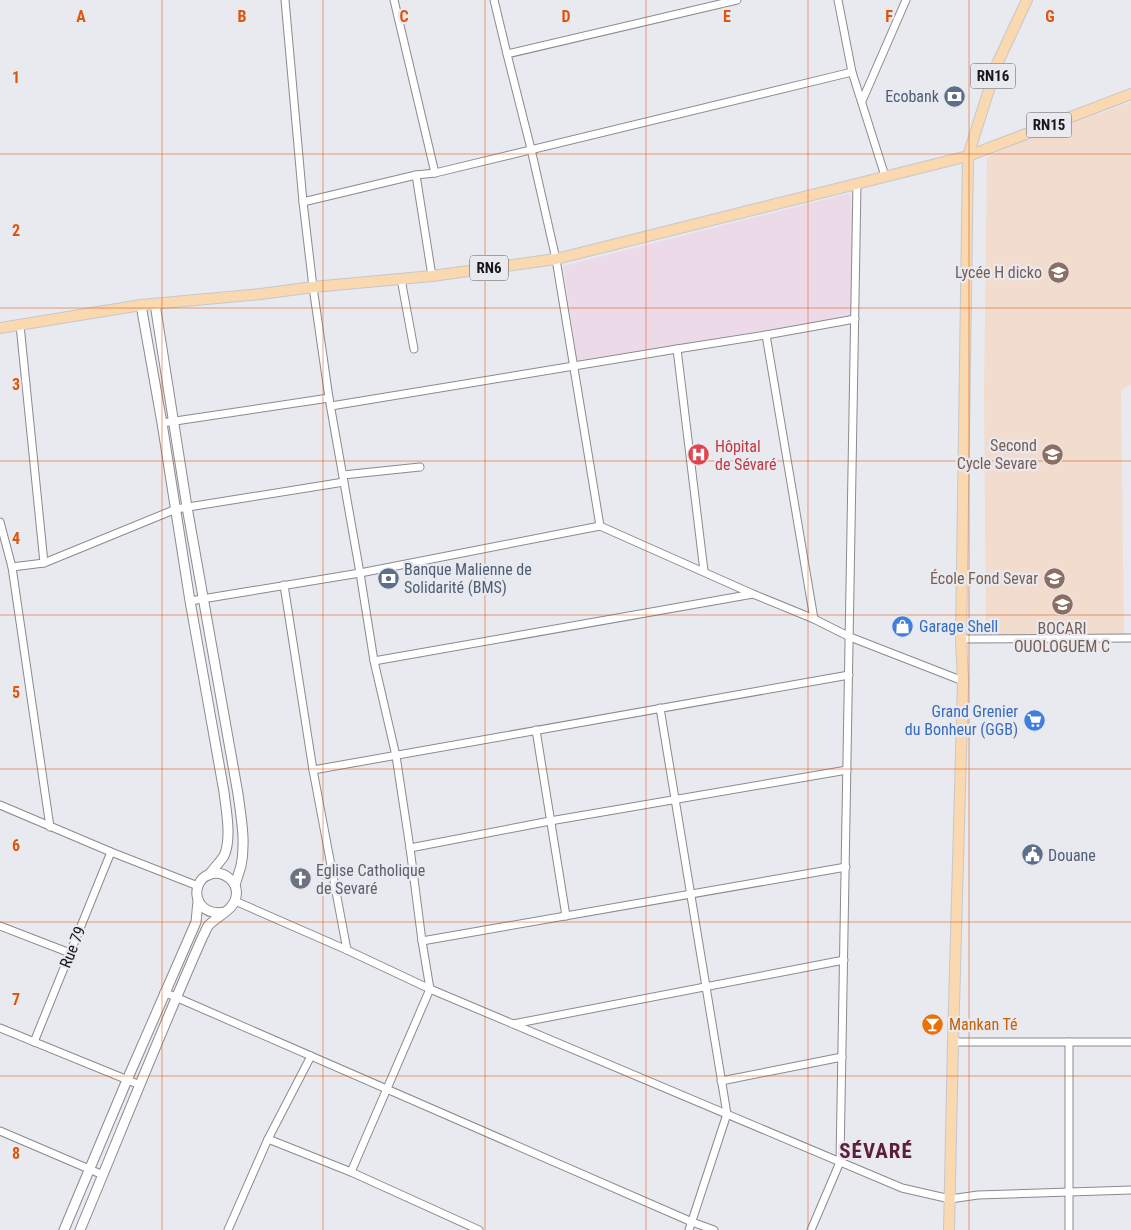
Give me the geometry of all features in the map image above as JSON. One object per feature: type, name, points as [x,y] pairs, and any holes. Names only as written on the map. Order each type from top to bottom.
[{"type":"main road","name":"RN16","points":[[968,156],[997,64],[1027,0]]},
{"type":"main road","name":"RN15","points":[[968,156],[1131,94]]},
{"type":"main road","name":"RN6","points":[[0,328],[141,305],[432,276],[556,259],[968,156]]},
{"type":"main road","points":[[949,1230],[963,681],[961,639],[968,156]]},
{"type":"street","points":[[285,0],[303,202],[313,287],[330,402],[374,661],[396,756],[430,989],[351,1172]]},
{"type":"street","points":[[394,0],[435,173]]},
{"type":"street","points":[[494,0],[506,54],[532,149],[556,259],[600,526]]},
{"type":"street","points":[[506,54],[737,0]]},
{"type":"street","points":[[838,0],[852,72],[885,176]]},
{"type":"street","points":[[862,101],[906,0]]},
{"type":"street","points":[[303,202],[416,175],[435,173],[852,72]]},
{"type":"street","points":[[416,175],[432,276]]},
{"type":"street","points":[[811,1230],[840,1162],[857,183]]},
{"type":"street","points":[[401,279],[414,349]]},
{"type":"street","points":[[155,304],[187,507],[238,794],[243,846],[241,865],[235,885]]},
{"type":"street","points":[[141,305],[228,822],[228,839],[224,856],[208,875],[202,879],[196,894],[203,908],[209,912],[225,912]]},
{"type":"street","points":[[162,423],[330,402],[573,366],[855,319]]},
{"type":"street","points":[[20,324],[44,563]]},
{"type":"street","points":[[766,335],[814,619]]},
{"type":"street","points":[[677,349],[704,571]]},
{"type":"street","points":[[12,568],[44,563],[176,509],[344,478],[420,467]]},
{"type":"street","points":[[0,522],[12,568],[50,827]]},
{"type":"street","points":[[190,600],[360,573],[600,526],[814,619],[850,637],[963,681]]},
{"type":"street","points":[[284,585],[314,770],[347,950]]},
{"type":"street","points":[[374,661],[753,594]]},
{"type":"street","points":[[961,639],[1131,638]]},
{"type":"street","points":[[314,770],[849,674]]},
{"type":"street","points":[[660,708],[727,1114],[690,1230]]},
{"type":"street","points":[[536,730],[566,916]]},
{"type":"street","points":[[410,848],[550,821],[847,770]]},
{"type":"street","points":[[0,806],[198,886]]},
{"type":"street","name":"Rue 79","points":[[34,1042],[111,852]]},
{"type":"street","points":[[422,941],[846,867]]},
{"type":"street","points":[[80,1230],[176,998],[208,927],[231,907],[236,900],[237,893],[231,879],[224,874],[208,875]]},
{"type":"street","points":[[236,900],[430,989],[902,1188],[950,1199],[978,1194],[1131,1190]]},
{"type":"street","points":[[64,1230],[164,992],[196,922],[198,901]]},
{"type":"street","points":[[0,926],[70,953]]},
{"type":"street","points":[[513,1024],[844,960]]},
{"type":"street","points":[[164,992],[714,1230]]},
{"type":"street","points":[[0,1028],[140,1085]]},
{"type":"street","points":[[953,1042],[1131,1042]]},
{"type":"street","points":[[1069,1042],[1069,1230]]},
{"type":"street","points":[[230,1229],[268,1140],[311,1056]]},
{"type":"street","points":[[722,1080],[842,1058]]},
{"type":"street","points":[[0,1131],[103,1175]]},
{"type":"street","points":[[268,1140],[351,1172],[479,1230]]},
{"type":"shaded area","points":[[1131,102],[1131,385],[1121,390],[1124,636],[986,638],[984,391],[987,158],[1003,148]]},
{"type":"shaded area","points":[[850,193],[854,239],[854,316],[704,340],[578,365],[563,266]]},
{"type":"place","name":"Ecobank","points":[[955,96]]},
{"type":"place","name":"Lycée H dicko","points":[[1058,272]]},
{"type":"place","name":"Second Cycle Sevare","points":[[1053,454]]},
{"type":"place","name":"Hôpital de Sévaré","points":[[699,455]]},
{"type":"place","name":"Banque Malienne de Solidarité (BMS)","points":[[388,578]]},
{"type":"place","name":"École Fond Sevar","points":[[1054,578]]},
{"type":"place","name":"BOCARI OUOLOGUEM C","points":[[1062,604]]},
{"type":"place","name":"Garage Shell","points":[[903,626]]},
{"type":"place","name":"Grand Grenier du Bonheur (GGB)","points":[[1034,720]]},
{"type":"place","name":"Douane","points":[[1032,855]]},
{"type":"place","name":"Eglise Catholique de Sevaré","points":[[300,879]]},
{"type":"place","name":"Mankan Té","points":[[933,1024]]},
{"type":"district","name":"SÉVARÉ","points":[[876,1151]]}]
